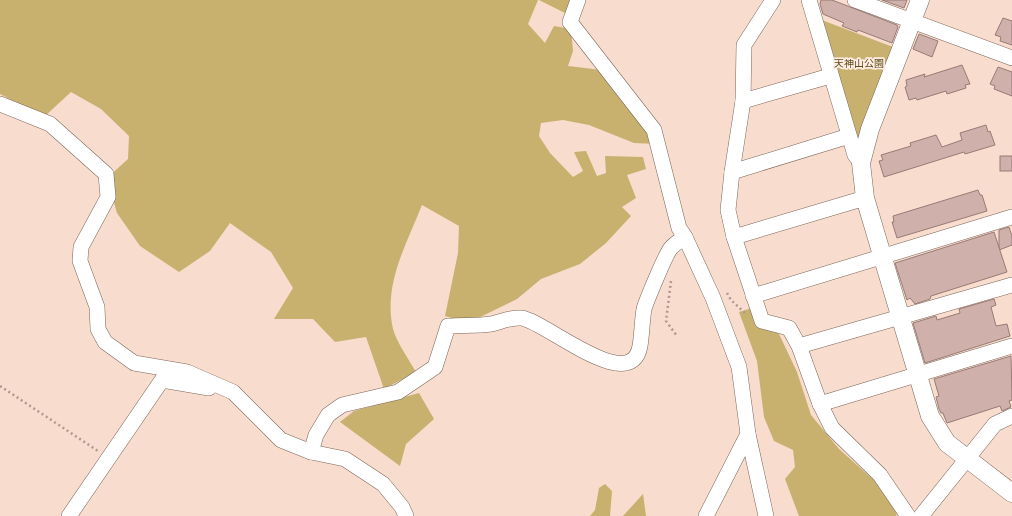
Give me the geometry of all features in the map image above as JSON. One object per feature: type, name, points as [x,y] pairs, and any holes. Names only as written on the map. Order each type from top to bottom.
[{"type":"street","points":[[578,0],[570,22],[654,130],[679,228],[686,237],[713,298],[739,367],[748,434],[766,516]]},
{"type":"street","points":[[773,0],[744,45],[743,101],[732,172],[728,210],[734,237],[762,321],[789,328],[799,346],[820,404],[832,428],[880,475],[908,516]]},
{"type":"street","points":[[809,0],[830,76],[855,155],[861,162]]},
{"type":"street","points":[[855,0],[1012,58]]},
{"type":"street","points":[[920,0],[870,129],[861,162],[865,198],[916,375],[930,416],[947,443],[1012,493]]},
{"type":"street","points":[[743,101],[830,76]]},
{"type":"street","points":[[0,104],[50,124],[106,174],[108,197],[81,247],[80,261],[97,307],[98,329],[105,342],[134,363],[186,372],[233,392],[281,440],[311,452],[346,459],[383,484],[402,507],[406,516]]},
{"type":"street","points":[[732,172],[849,136]]},
{"type":"street","points":[[734,237],[865,198]]},
{"type":"street","points":[[753,296],[1012,217]]},
{"type":"street","points":[[311,452],[316,435],[328,415],[342,405],[398,392],[435,367],[448,326],[491,324],[502,320],[521,318],[540,324],[567,342],[606,362],[616,364],[630,361],[637,356],[640,346],[644,309],[671,248],[686,237]]},
{"type":"street","points":[[799,346],[1012,285]]},
{"type":"street","points":[[820,404],[1012,346]]},
{"type":"street","points":[[134,363],[136,371],[162,380],[233,392]]},
{"type":"street","points":[[69,516],[162,380]]},
{"type":"street","points":[[921,516],[995,424],[1012,416]]},
{"type":"street","points":[[706,516],[748,434]]},
{"type":"path","points":[[672,278],[666,321],[677,336]]},
{"type":"path","points":[[0,386],[109,458]]},
{"type":"green space","points":[[0,0],[538,0],[528,24],[545,43],[554,26],[571,29],[573,51],[568,66],[602,70],[657,144],[634,143],[589,125],[563,120],[541,123],[539,136],[550,153],[573,177],[583,171],[574,152],[586,151],[597,176],[606,173],[605,156],[643,157],[646,169],[627,175],[636,198],[622,207],[631,216],[606,243],[580,264],[541,279],[517,299],[468,323],[445,316],[458,253],[459,226],[422,205],[403,250],[391,297],[393,329],[400,345],[416,372],[384,389],[366,337],[335,342],[313,319],[274,319],[293,288],[271,252],[230,223],[210,251],[179,272],[140,246],[117,213],[107,178],[128,159],[129,136],[101,109],[71,92],[44,117],[0,94]]},
{"type":"green space","points":[[539,0],[572,0],[567,14]]},
{"type":"green space","name":"天神山公園","points":[[819,19],[893,47],[858,140]]},
{"type":"green space","points":[[755,307],[779,334],[797,372],[811,415],[839,449],[886,491],[898,509],[896,516],[799,516],[785,479],[795,467],[793,450],[774,441],[764,417],[757,361],[739,312]]},
{"type":"green space","points":[[419,393],[434,419],[406,444],[400,466],[340,422],[354,411]]},
{"type":"green space","points":[[605,484],[612,491],[610,516],[590,516],[595,510],[599,488]]},
{"type":"green space","points":[[643,494],[646,516],[623,516]]},
{"type":"building","points":[[821,0],[832,0],[897,25],[898,27],[892,43],[858,30],[857,32],[842,26],[844,23],[823,14],[820,4]]},
{"type":"building","points":[[882,0],[907,0],[904,8]]},
{"type":"building","points":[[1003,18],[1012,21],[1012,45],[1000,41],[1001,37],[995,35]]},
{"type":"building","points":[[919,34],[938,41],[932,57],[913,49]]},
{"type":"building","points":[[962,65],[970,84],[965,85],[966,88],[947,94],[946,91],[917,100],[916,98],[909,100],[905,87],[907,86],[906,80],[925,74],[924,77]]},
{"type":"building","points":[[998,67],[1012,72],[1012,96],[994,89],[995,86],[990,84]]},
{"type":"building","points":[[986,125],[995,145],[965,154],[964,152],[884,177],[879,161],[883,160],[881,155],[911,146],[910,143],[936,135],[942,147],[962,140],[960,133]]},
{"type":"building","points":[[1000,156],[1012,156],[1012,171],[1000,171]]},
{"type":"building","points":[[978,190],[980,195],[982,195],[987,211],[897,238],[892,222],[894,222],[893,216]]},
{"type":"building","points":[[1009,227],[1012,236],[1012,245],[999,250],[999,230]]},
{"type":"building","points":[[994,232],[1007,272],[931,296],[930,299],[915,304],[910,298],[907,300],[895,263]]},
{"type":"building","points":[[994,299],[996,305],[991,307],[996,326],[1007,324],[1010,336],[925,363],[913,323],[936,316],[937,320],[960,313],[959,309]]},
{"type":"building","points":[[1011,356],[1012,400],[1009,401],[1011,407],[1002,411],[1000,406],[947,423],[943,413],[941,413],[939,409],[936,397],[939,396],[934,379]]}]
